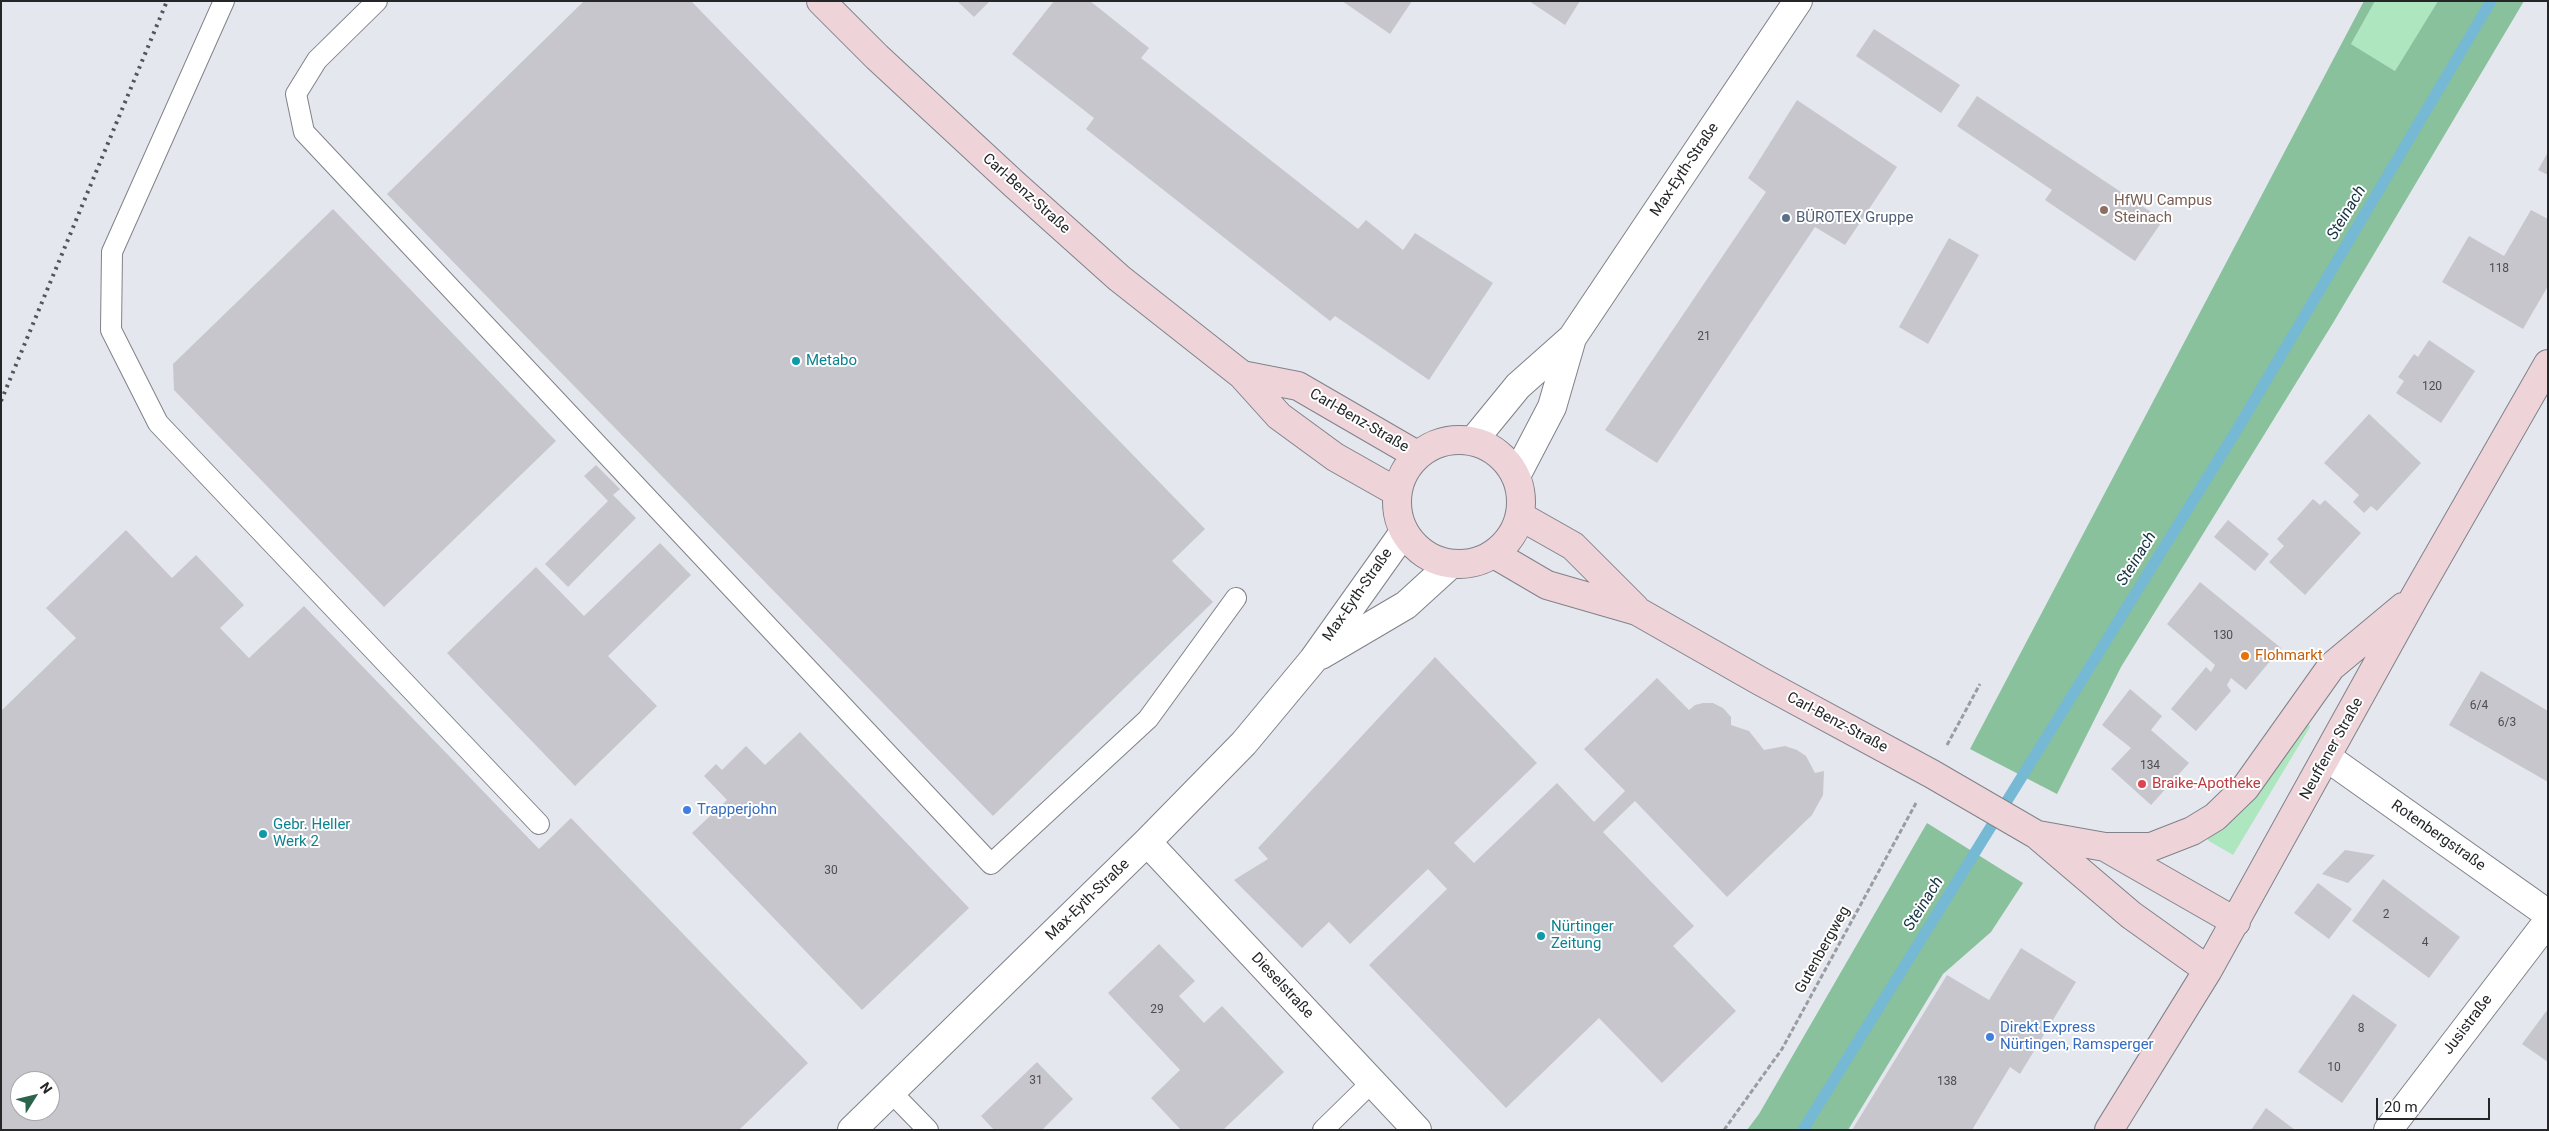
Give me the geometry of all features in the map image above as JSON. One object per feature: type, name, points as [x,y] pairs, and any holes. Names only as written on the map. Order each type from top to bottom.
[{"type":"street","name":"Carl-Benz-Straße","points":[[821,1],[906,84],[1120,278],[1242,375],[1280,416],[1335,457],[1397,492]]},
{"type":"street","name":"Max-Eyth-Straße","points":[[1473,441],[1518,386],[1572,338],[1798,1]]},
{"type":"street","name":"Max-Eyth-Straße","points":[[1516,476],[1552,408],[1572,338]]},
{"type":"street","name":"Neuffener Straße","points":[[2109,1130],[2236,922],[2328,758],[2414,598],[2548,364]]},
{"type":"street","name":"Carl-Benz-Straße","points":[[1242,375],[1298,386],[1417,456]]},
{"type":"street","name":"Carl-Benz-Straße","points":[[1443,441],[1473,441],[1499,453],[1516,476],[1522,496],[1520,516],[1511,538],[1494,554],[1473,563],[1451,564],[1424,553],[1404,532],[1398,512],[1397,492],[1404,472],[1417,456],[1443,441]]},
{"type":"street","name":"Carl-Benz-Straße","points":[[1520,516],[1573,546],[1637,610]]},
{"type":"street","name":"Max-Eyth-Straße","points":[[852,1130],[1147,842],[1244,743],[1313,660],[1404,532]]},
{"type":"street","name":"Carl-Benz-Straße","points":[[1494,554],[1547,584],[1637,610],[1932,774],[2037,835],[2131,915],[2208,970]]},
{"type":"street","name":"Max-Eyth-Straße","points":[[1313,660],[1406,605],[1451,564]]},
{"type":"street","points":[[2105,847],[2151,847],[2192,832],[2215,817],[2245,788],[2331,667],[2414,598]]},
{"type":"street","name":"Rotenbergstraße","points":[[2328,758],[2548,914]]},
{"type":"street","name":"Carl-Benz-Straße","points":[[2037,835],[2105,847],[2236,922]]},
{"type":"street","name":"Dieselstraße","points":[[1147,842],[1417,1130]]},
{"type":"street","name":"Jusistraße","points":[[2388,1130],[2548,921]]},
{"type":"lane","points":[[224,1],[112,252],[110,330],[158,422],[539,824]]},
{"type":"lane","points":[[377,1],[317,60],[296,94],[304,132],[991,864],[1148,719],[1236,598]]},
{"type":"lane","points":[[1323,1130],[1372,1082]]},
{"type":"lane","points":[[891,1092],[928,1130]]},
{"type":"path","name":"Gutenbergweg","points":[[1724,1130],[1782,1049],[1980,684]]},
{"type":"green space","points":[[2364,1],[2375,1],[2351,44],[2395,71],[2438,1],[2524,1],[2333,323],[2121,667],[2057,794],[1970,749]]},
{"type":"green space","points":[[2375,1],[2438,1],[2395,71],[2351,44]]},
{"type":"green space","points":[[2309,724],[2310,727],[2233,855],[2209,841],[2206,836]]},
{"type":"green space","points":[[1927,823],[2023,883],[1991,932],[1943,974],[1848,1130],[1747,1130],[1759,1114]]},
{"type":"building","name":"Metabo","points":[[584,1],[691,1],[1205,529],[1172,561],[1213,602],[993,816],[387,194]]},
{"type":"building","points":[[957,1],[990,1],[974,17]]},
{"type":"building","points":[[1054,1],[1090,1],[1149,48],[1141,58],[1358,229],[1366,220],[1403,250],[1415,233],[1493,283],[1429,380],[1335,316],[1330,321],[1086,129],[1094,118],[1012,54]]},
{"type":"building","points":[[1342,1],[1412,1],[1390,34]]},
{"type":"building","points":[[1529,1],[1580,1],[1565,25]]},
{"type":"building","points":[[1874,29],[1960,85],[1941,113],[1856,56]]},
{"type":"building","points":[[1977,96],[2163,220],[2135,261],[2045,200],[2052,190],[1957,126]]},
{"type":"building","points":[[1797,100],[1897,167],[1845,245],[1815,227],[1657,463],[1605,430],[1766,192],[1748,178]]},
{"type":"building","points":[[2548,152],[2548,175],[2538,170]]},
{"type":"building","points":[[333,209],[556,441],[384,607],[174,390],[173,364]]},
{"type":"building","points":[[2531,210],[2548,219],[2548,286],[2523,329],[2442,282],[2469,236],[2504,256]]},
{"type":"building","points":[[1949,238],[1979,255],[1928,344],[1899,327]]},
{"type":"building","points":[[2429,340],[2475,371],[2441,423],[2396,393],[2404,381],[2398,377],[2414,354],[2418,357]]},
{"type":"building","points":[[2369,414],[2421,463],[2377,511],[2371,506],[2364,513],[2353,502],[2359,495],[2324,463]]},
{"type":"building","points":[[596,465],[620,489],[613,495],[636,518],[568,587],[545,564],[608,501],[584,476]]},
{"type":"building","points":[[2313,499],[2320,505],[2325,500],[2361,533],[2305,595],[2269,562],[2284,546],[2277,539]]},
{"type":"building","points":[[2228,520],[2269,554],[2255,571],[2214,537]]},
{"type":"building","name":"Gebr. Heller Werk 2","points":[[126,530],[172,578],[196,555],[244,605],[220,628],[249,658],[304,606],[539,849],[571,818],[808,1063],[739,1130],[1,1130],[1,711],[76,638],[46,608]]},
{"type":"building","points":[[660,543],[691,575],[608,656],[657,706],[575,786],[447,653],[536,567],[584,616]]},
{"type":"building","points":[[2200,582],[2281,648],[2246,690],[2231,678],[2227,685],[2231,691],[2196,731],[2171,709],[2206,667],[2211,672],[2215,665],[2167,624]]},
{"type":"building","points":[[1435,657],[1537,763],[1454,843],[1474,863],[1557,783],[1594,822],[1625,791],[1584,749],[1657,678],[1689,710],[1695,705],[1713,703],[1723,708],[1731,717],[1731,725],[1749,731],[1764,750],[1785,746],[1797,750],[1806,756],[1815,773],[1824,771],[1823,795],[1812,815],[1727,897],[1635,801],[1603,832],[1694,926],[1673,946],[1736,1011],[1662,1083],[1599,1018],[1506,1108],[1369,965],[1447,889],[1428,869],[1350,944],[1329,922],[1302,948],[1234,880],[1268,859],[1258,848]]},
{"type":"building","points":[[2481,671],[2548,711],[2548,782],[2449,725]]},
{"type":"building","points":[[2130,689],[2162,716],[2151,730],[2189,763],[2151,805],[2111,769],[2131,748],[2102,725]]},
{"type":"building","points":[[800,732],[969,908],[862,1010],[692,833],[727,800],[704,776],[716,764],[722,770],[746,746],[765,765]]},
{"type":"building","points":[[2345,850],[2375,855],[2348,883],[2322,874]]},
{"type":"building","points":[[2383,879],[2460,937],[2429,978],[2352,921]]},
{"type":"building","points":[[2318,883],[2352,909],[2329,939],[2294,913]]},
{"type":"building","points":[[1159,944],[1195,981],[1179,996],[1204,1023],[1222,1006],[1284,1072],[1223,1130],[1181,1130],[1151,1098],[1180,1070],[1108,993]]},
{"type":"building","points":[[2021,948],[2076,982],[2020,1074],[2010,1067],[1972,1130],[1852,1130],[1947,975],[1989,1000]]},
{"type":"building","points":[[2353,994],[2397,1025],[2342,1103],[2298,1072]]},
{"type":"building","points":[[2548,1009],[2548,1062],[2522,1044]]},
{"type":"building","points":[[1037,1062],[1073,1099],[1042,1130],[994,1130],[981,1116]]},
{"type":"building","points":[[2266,1108],[2295,1130],[2251,1130]]},
{"type":"waterway","name":"Steinach","points":[[1803,1130],[2238,428],[2491,1]]},
{"type":"railway","points":[[1,401],[167,1]]},
{"type":"place","name":"HfWU Campus Steinach","points":[[2104,210]]},
{"type":"place","name":"BÜROTEX Gruppe","points":[[1786,218]]},
{"type":"place","name":"Metabo","points":[[796,361]]},
{"type":"place","name":"Flohmarkt","points":[[2245,656]]},
{"type":"place","name":"Braike-Apotheke","points":[[2142,784]]},
{"type":"place","name":"Trapperjohn","points":[[687,810]]},
{"type":"place","name":"Gebr. Heller Werk 2","points":[[263,834]]},
{"type":"place","name":"Nürtinger Zeitung","points":[[1541,936]]},
{"type":"place","name":"Direkt Express Nürtingen, Ramsperger","points":[[1990,1037]]}]
